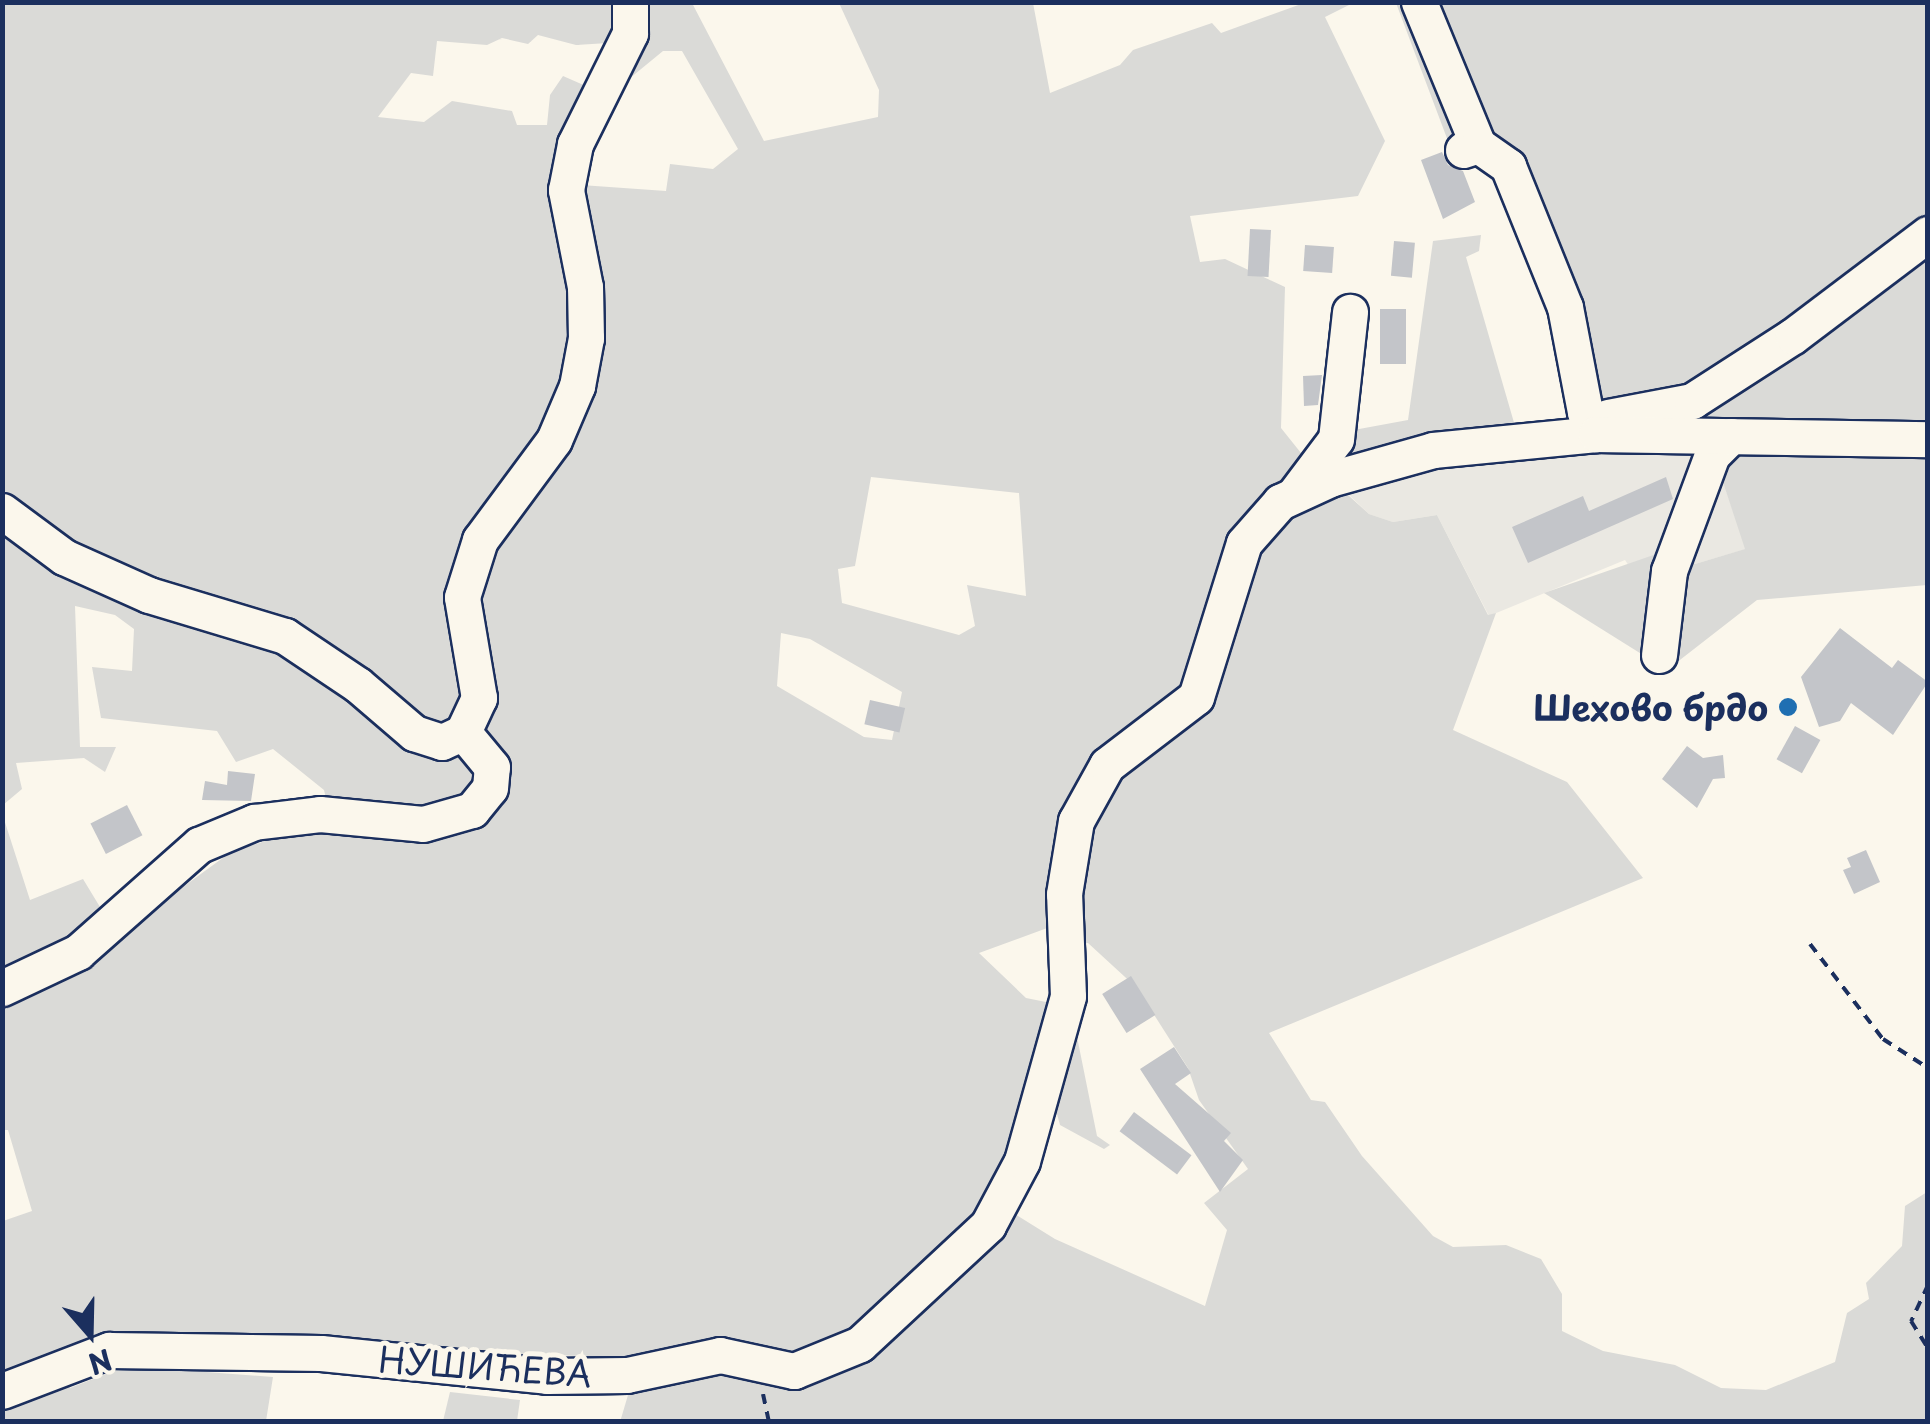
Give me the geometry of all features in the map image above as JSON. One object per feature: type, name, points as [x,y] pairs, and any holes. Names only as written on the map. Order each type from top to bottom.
[{"type":"street","points":[[2,511],[64,557],[149,595],[284,636],[358,684],[414,733],[442,742],[463,732],[479,698],[462,597],[480,540],[554,440],[577,386],[586,338],[586,287],[566,190],[574,144],[630,33],[630,2]]},
{"type":"street","points":[[1419,2],[1471,147],[1508,166],[1534,227],[1564,307],[1585,412],[1596,434]]},
{"type":"street","points":[[1596,434],[1606,418],[1692,401],[1730,379],[1928,234]]},
{"type":"street","name":"НУШИЋЕВА","points":[[2,1391],[109,1350],[321,1353],[548,1376],[627,1376],[720,1355],[794,1371],[860,1344],[988,1225],[1022,1161],[1068,996],[1064,894],[1076,821],[1107,765],[1196,697],[1244,543],[1295,492],[1336,439],[1350,312]]},
{"type":"street","name":"НУШИЋЕВА","points":[[1339,423],[1366,442],[1420,454]]},
{"type":"street","name":"НУШИЋЕВА","points":[[1295,492],[1420,454],[1596,434],[1928,439]]},
{"type":"street","points":[[1659,655],[1669,571],[1712,455],[1731,436]]},
{"type":"street","points":[[2,988],[78,952],[198,845],[254,822],[320,814],[423,824],[472,810],[490,788],[492,767],[463,732]]},
{"type":"path","points":[[1810,944],[1884,1039],[1928,1068]]},
{"type":"path","points":[[1928,1285],[1911,1322],[1928,1348]]},
{"type":"shaded area","points":[[3,3],[692,3],[764,141],[878,117],[879,90],[839,3],[1033,3],[1050,93],[1120,65],[1133,50],[1212,23],[1221,33],[1304,3],[1353,3],[1325,17],[1385,141],[1358,196],[1190,216],[1200,262],[1225,259],[1285,287],[1281,428],[1309,463],[1332,434],[1408,420],[1433,241],[1481,235],[1479,251],[1466,257],[1517,433],[1348,495],[1369,514],[1393,522],[1437,515],[1488,615],[1496,613],[1453,730],[1567,782],[1643,878],[1269,1033],[1311,1100],[1325,1102],[1362,1156],[1433,1236],[1453,1247],[1506,1245],[1541,1259],[1562,1294],[1562,1331],[1603,1351],[1675,1365],[1721,1388],[1766,1390],[1835,1362],[1847,1313],[1869,1299],[1866,1283],[1902,1246],[1905,1206],[1927,1192],[1927,1421],[620,1422],[639,1358],[95,1339],[57,1363],[70,1388],[126,1366],[273,1377],[266,1421],[3,1421],[3,1221],[32,1211],[8,1130],[3,1130],[2,813],[30,900],[83,879],[117,935],[231,852],[331,820],[324,790],[273,749],[236,762],[217,731],[101,718],[92,667],[132,671],[134,629],[115,615],[75,606],[80,747],[116,747],[105,772],[84,758],[16,763],[22,789],[3,805]],"holes":[[[538,35],[576,45],[608,43],[595,90],[563,76],[550,95],[547,125],[517,125],[512,111],[452,101],[424,122],[378,117],[411,73],[433,76],[437,41],[487,45],[502,38],[528,44]],[[663,51],[682,51],[738,149],[713,169],[670,164],[666,191],[581,185],[588,174],[585,144],[602,137],[607,97]],[[871,477],[1019,493],[1026,596],[967,585],[975,626],[959,635],[842,603],[838,569],[855,566]],[[781,633],[810,639],[902,692],[892,740],[864,737],[777,686]],[[1050,927],[1075,944],[1088,943],[1137,988],[1188,1068],[1199,1100],[1248,1169],[1204,1203],[1227,1230],[1205,1306],[1055,1239],[1002,1206],[1057,1114],[1060,1125],[1104,1149],[1110,1145],[1097,1136],[1071,1007],[1026,998],[979,953]]]},
{"type":"shaded area","points":[[1396,3],[1927,3],[1927,435],[1594,432],[1497,178],[1448,141]]},
{"type":"shaded area","points":[[1927,439],[1927,585],[1757,600],[1667,670],[1544,593],[1665,551],[1695,564],[1745,549],[1718,467],[1749,445]]},
{"type":"shaded area","points":[[1749,445],[1718,467],[1746,549],[1695,564],[1665,551],[1629,566],[1625,560],[1489,616],[1437,515],[1393,522],[1369,514],[1348,494],[1447,456]]},
{"type":"shaded area","points":[[450,1392],[520,1400],[517,1421],[443,1421]]},
{"type":"building","points":[[1442,152],[1448,165],[1463,171],[1475,202],[1443,219],[1421,160]]},
{"type":"building","points":[[1250,229],[1271,230],[1269,277],[1248,276]]},
{"type":"building","points":[[1394,241],[1415,243],[1412,278],[1391,276]]},
{"type":"building","points":[[1305,245],[1334,247],[1332,273],[1303,271]]},
{"type":"building","points":[[1380,309],[1406,309],[1406,364],[1380,364]]},
{"type":"building","points":[[1322,375],[1318,405],[1304,406],[1303,376]]},
{"type":"building","points":[[1666,477],[1673,499],[1528,563],[1512,527],[1583,496],[1589,511]]},
{"type":"building","points":[[1840,628],[1892,668],[1898,660],[1928,682],[1893,735],[1851,703],[1840,721],[1819,727],[1801,677]]},
{"type":"building","points":[[870,700],[905,708],[899,732],[864,724]]},
{"type":"building","points":[[1795,726],[1820,740],[1802,773],[1777,759]]},
{"type":"building","points":[[1687,746],[1703,758],[1723,755],[1725,778],[1713,779],[1697,808],[1662,779]]},
{"type":"building","points":[[228,771],[255,774],[251,801],[202,800],[205,781],[227,785]]},
{"type":"building","points":[[127,805],[142,835],[106,854],[90,824]]},
{"type":"building","points":[[1866,850],[1880,882],[1854,894],[1843,870],[1851,867],[1847,858]]},
{"type":"building","points":[[1131,976],[1155,1015],[1127,1033],[1102,994]]},
{"type":"building","points":[[1174,1047],[1191,1073],[1175,1084],[1231,1133],[1224,1141],[1243,1160],[1220,1192],[1140,1069]]},
{"type":"building","points":[[1134,1112],[1192,1155],[1177,1174],[1120,1131]]},
{"type":"place","name":"Шехово брдо","points":[[1788,707]]}]
